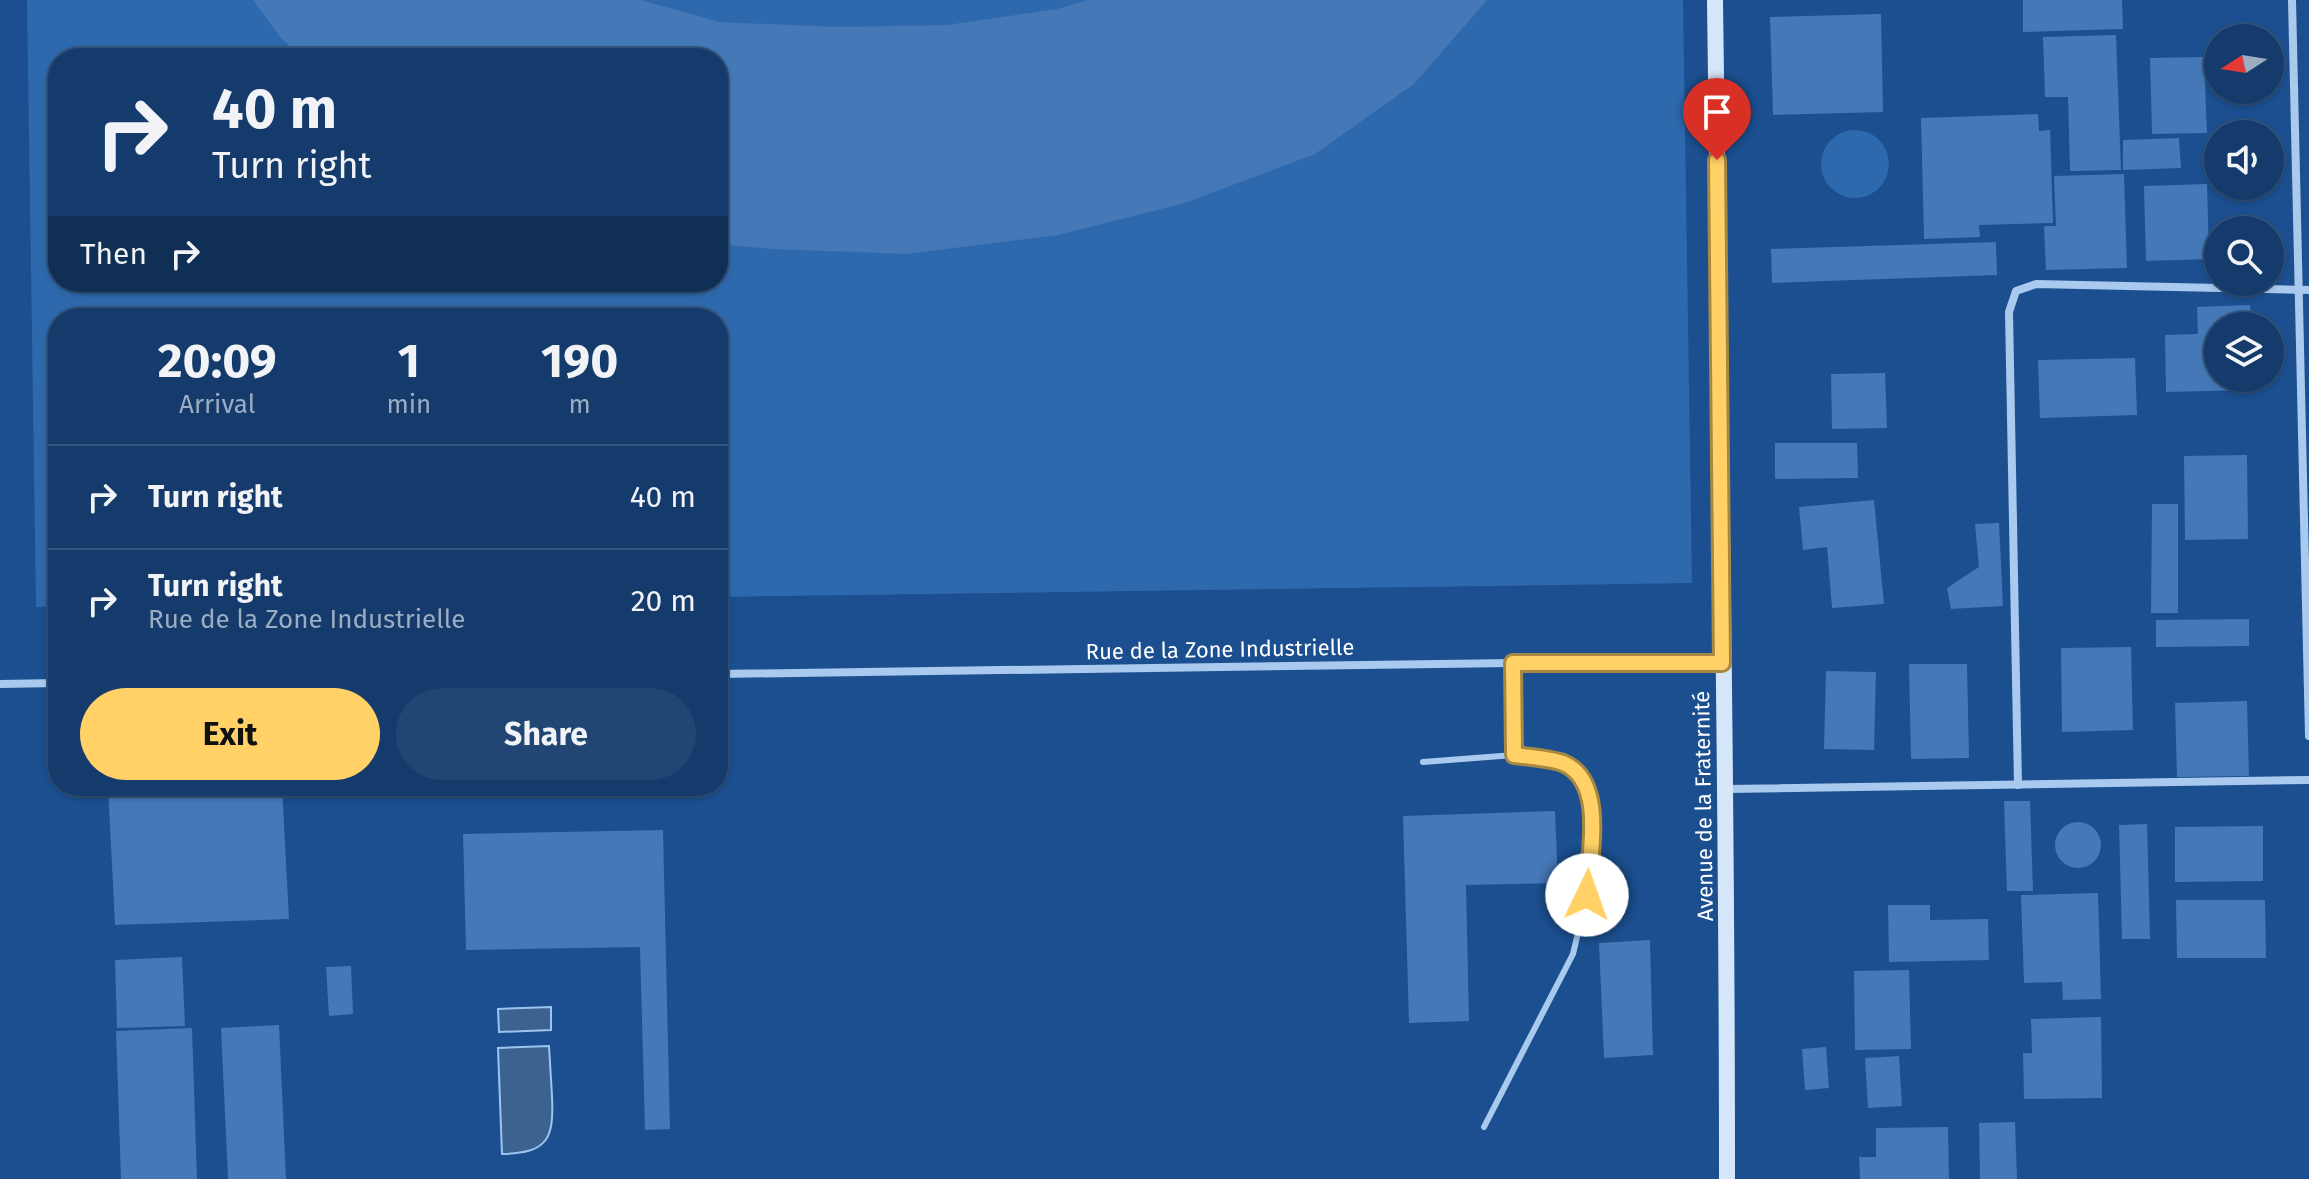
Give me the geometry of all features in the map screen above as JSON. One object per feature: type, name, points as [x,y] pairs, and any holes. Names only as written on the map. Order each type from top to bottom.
[{"type":"street","name":"Avenue de la Fraternité","points":[[1715,0],[1722,663],[1727,789],[1727,1179]]},
{"type":"street","points":[[2292,0],[2304,290],[2309,736]]},
{"type":"street","points":[[2018,785],[2009,312],[2016,291],[2036,284],[2304,290]]},
{"type":"street","name":"Rue de la Zone Industrielle","points":[[728,674],[1722,663]]},
{"type":"street","points":[[0,684],[48,683]]},
{"type":"street","points":[[1727,789],[2309,780]]},
{"type":"lane","points":[[1513,663],[1514,755]]},
{"type":"lane","points":[[1423,762],[1514,755],[1564,763],[1583,777],[1593,803],[1587,895],[1573,954],[1484,1127]]},
{"type":"shaded area","points":[[27,0],[1683,0],[1692,583],[728,597],[728,308],[48,308],[48,606],[36,607]]},
{"type":"shaded area","points":[[1855,130],[1879,140],[1889,164],[1879,188],[1855,198],[1831,188],[1821,164],[1831,140]]},
{"type":"shaded area","points":[[551,1007],[551,1030],[499,1032],[498,1009]]},
{"type":"shaded area","points":[[549,1046],[552,1123],[549,1133],[539,1147],[502,1154],[498,1048]]},
{"type":"building","points":[[253,0],[641,0],[719,22],[839,27],[947,25],[1057,9],[1088,0],[1487,0],[1414,84],[1315,154],[1185,203],[1058,235],[906,254],[728,245],[728,48],[292,48]]},
{"type":"building","points":[[2023,0],[2122,0],[2123,29],[2023,32]]},
{"type":"building","points":[[1881,14],[1883,112],[1773,115],[1770,17]]},
{"type":"building","points":[[2116,35],[2121,170],[2070,171],[2068,97],[2045,97],[2043,37]]},
{"type":"building","points":[[2204,57],[2206,120],[2204,120],[2204,133],[2152,134],[2150,58]]},
{"type":"building","points":[[2038,114],[2039,131],[2050,130],[2053,223],[1979,225],[1980,237],[1924,239],[1921,118]]},
{"type":"building","points":[[2179,138],[2181,168],[2123,170],[2123,140]]},
{"type":"building","points":[[2124,174],[2127,268],[2046,270],[2044,226],[2056,226],[2054,176]]},
{"type":"building","points":[[2204,184],[2208,216],[2204,216],[2204,259],[2146,261],[2144,186]]},
{"type":"building","points":[[1996,242],[1997,275],[1772,283],[1771,249]]},
{"type":"building","points":[[2250,305],[2250,312],[2204,312],[2204,391],[2166,392],[2165,335],[2198,334],[2197,307]]},
{"type":"building","points":[[2135,358],[2137,415],[2040,418],[2038,360]]},
{"type":"building","points":[[1885,373],[1887,428],[1832,429],[1831,374]]},
{"type":"building","points":[[1775,443],[1857,443],[1858,478],[1775,479]]},
{"type":"building","points":[[2247,455],[2248,539],[2185,540],[2184,456]]},
{"type":"building","points":[[1874,500],[1884,604],[1832,608],[1827,547],[1803,550],[1799,507]]},
{"type":"building","points":[[2152,504],[2178,504],[2178,613],[2151,613]]},
{"type":"building","points":[[1999,523],[2003,606],[1951,609],[1947,588],[1979,567],[1975,524]]},
{"type":"building","points":[[2249,619],[2249,646],[2156,647],[2156,620]]},
{"type":"building","points":[[2131,647],[2133,730],[2062,732],[2061,648]]},
{"type":"building","points":[[1909,664],[1967,664],[1969,758],[1911,759]]},
{"type":"building","points":[[1826,671],[1876,672],[1874,750],[1824,749]]},
{"type":"building","points":[[2247,701],[2249,776],[2177,777],[2175,703]]},
{"type":"building","points":[[109,796],[283,796],[289,919],[115,925]]},
{"type":"building","points":[[2004,801],[2030,801],[2033,891],[2007,891]]},
{"type":"building","points":[[1555,811],[1558,883],[1466,885],[1469,1021],[1409,1023],[1403,816]]},
{"type":"building","points":[[2078,822],[2094,829],[2101,845],[2094,861],[2078,868],[2062,861],[2055,845],[2062,829]]},
{"type":"building","points":[[2147,824],[2150,939],[2122,939],[2119,825]]},
{"type":"building","points":[[2263,826],[2263,881],[2175,882],[2175,827]]},
{"type":"building","points":[[663,830],[670,1129],[645,1130],[640,947],[466,950],[463,834]]},
{"type":"building","points":[[2098,893],[2101,999],[2063,1000],[2062,982],[2024,983],[2021,895]]},
{"type":"building","points":[[2176,900],[2265,900],[2266,958],[2177,958]]},
{"type":"building","points":[[1888,905],[1930,905],[1930,920],[1988,919],[1989,960],[1889,962]]},
{"type":"building","points":[[1650,940],[1653,1055],[1604,1058],[1599,943]]},
{"type":"building","points":[[182,957],[185,1026],[117,1028],[115,960]]},
{"type":"building","points":[[351,966],[353,1014],[329,1016],[326,967]]},
{"type":"building","points":[[1909,970],[1911,1049],[1855,1050],[1854,971]]},
{"type":"building","points":[[2101,1017],[2102,1098],[2024,1099],[2023,1053],[2032,1053],[2031,1019]]},
{"type":"building","points":[[279,1025],[286,1179],[228,1179],[221,1028]]},
{"type":"building","points":[[192,1028],[197,1179],[121,1179],[116,1031]]},
{"type":"building","points":[[1826,1047],[1829,1088],[1805,1090],[1802,1049]]},
{"type":"building","points":[[1899,1056],[1902,1106],[1868,1108],[1865,1058]]},
{"type":"building","points":[[2015,1122],[2017,1179],[1980,1179],[1979,1123]]},
{"type":"building","points":[[1948,1127],[1949,1179],[1860,1179],[1859,1157],[1876,1157],[1876,1128]]},
{"type":"route","points":[[1587,895],[1593,803],[1583,777],[1564,763],[1514,755],[1513,663],[1722,663],[1717,160]]}]
